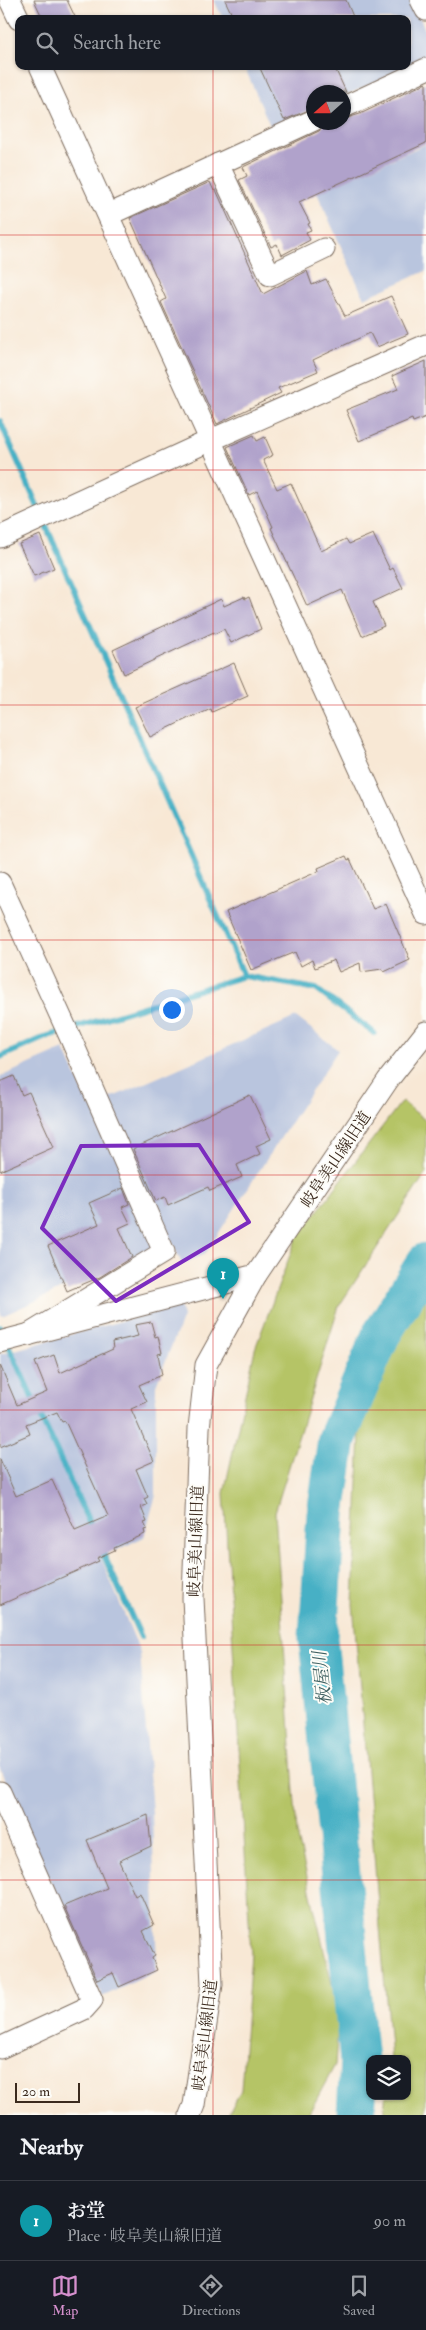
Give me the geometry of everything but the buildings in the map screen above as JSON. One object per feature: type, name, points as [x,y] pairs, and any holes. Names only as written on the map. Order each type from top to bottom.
[{"type":"street","points":[[10,0],[17,15]]},
{"type":"street","points":[[421,0],[426,10]]},
{"type":"street","points":[[351,104],[426,69]]},
{"type":"street","points":[[42,70],[426,914]]},
{"type":"street","points":[[106,212],[119,210],[306,124]]},
{"type":"street","points":[[218,164],[270,275],[324,249]]},
{"type":"street","points":[[0,537],[211,440],[426,345]]},
{"type":"street","points":[[0,883],[67,1030],[164,1252],[28,1334]]},
{"type":"street","name":"岐阜美山線旧道","points":[[190,2115],[194,2106],[212,1984],[192,1598],[198,1428],[206,1365],[256,1275],[388,1080],[426,1032]]},
{"type":"street","points":[[0,1342],[256,1275]]},
{"type":"street","points":[[0,1792],[92,2000],[84,2009],[0,2048]]},
{"type":"highlighted area","points":[[199,1145],[249,1222],[116,1301],[42,1228],[81,1146]]},
{"type":"shaded area","points":[[214,0],[412,0],[426,32],[426,59],[411,66],[411,15],[221,15]]},
{"type":"shaded area","points":[[246,70],[402,70],[351,93],[351,85],[306,85],[306,112],[271,128]]},
{"type":"shaded area","points":[[426,144],[426,271],[364,298],[317,193]]},
{"type":"shaded area","points":[[296,1017],[338,1050],[205,1254],[182,1264],[171,1240],[2,1316],[0,1312],[0,1077],[64,1049],[90,1107]]},
{"type":"shaded area","points":[[180,1305],[183,1317],[156,1385],[156,1495],[144,1537],[115,1551],[102,1526],[0,1568],[0,1354]]},
{"type":"shaded area","points":[[92,1536],[140,1652],[152,1812],[157,1971],[102,1997],[0,1769],[0,1575]]},
{"type":"green space","points":[[402,1101],[426,1121],[426,1173],[339,1306],[275,1512],[297,1834],[339,2014],[335,2065],[308,2115],[228,2115],[241,2090],[251,1954],[224,1493],[255,1349],[296,1239]]},
{"type":"green space","points":[[426,1288],[426,2115],[383,2115],[385,2100],[411,2100],[411,2055],[391,2055],[353,1604],[360,1432],[391,1346]]},
{"type":"waterway","points":[[0,421],[244,976]]},
{"type":"waterway","points":[[0,1057],[48,1036],[244,976],[316,989],[374,1033]]},
{"type":"waterway","name":"板屋川","points":[[356,2115],[359,2061],[318,1638],[326,1514],[337,1439],[381,1335],[426,1262]]},
{"type":"waterway","points":[[0,1327],[93,1531]]},
{"type":"waterway","points":[[101,1549],[141,1637]]},
{"type":"place","name":"お堂","points":[[223,1299]]}]
